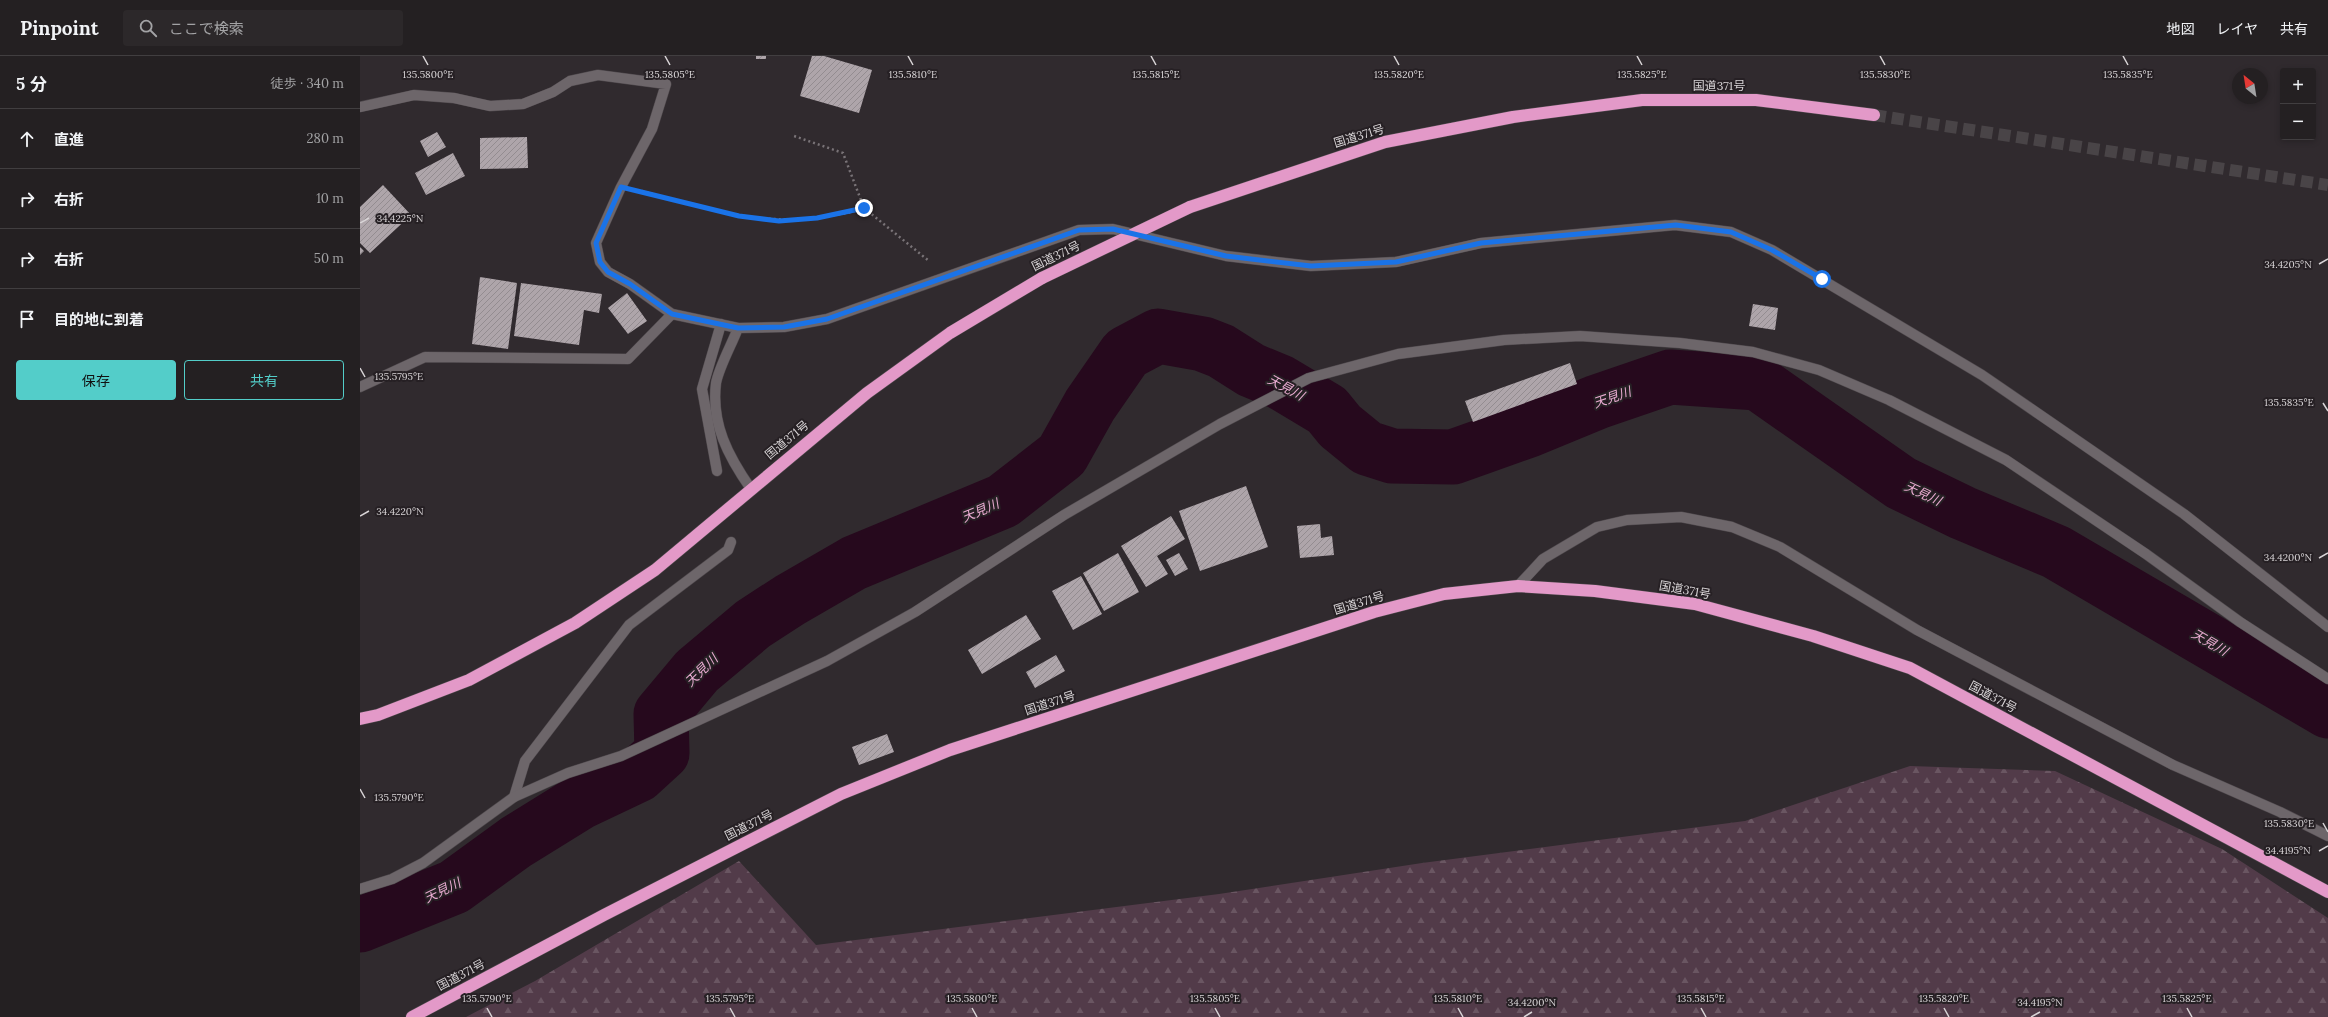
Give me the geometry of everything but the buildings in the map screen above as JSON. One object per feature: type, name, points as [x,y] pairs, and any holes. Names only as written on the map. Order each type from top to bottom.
[{"type":"highway","name":"国道371号","points":[[360,719],[378,715],[469,680],[575,623],[654,570],[867,393],[950,333],[1042,278],[1190,207],[1385,142],[1512,117],[1642,100],[1756,100],[1874,114]]},
{"type":"highway","name":"国道371号","points":[[412,1017],[604,915],[841,794],[950,750],[1374,612],[1444,594],[1518,586],[1595,591],[1695,604],[1813,636],[1910,668],[2306,878],[2328,892]]},
{"type":"street","points":[[360,107],[414,96],[454,98],[490,106],[523,104],[553,92],[570,81],[598,75],[666,84],[652,129],[621,187],[596,243],[600,262],[608,272],[630,284],[672,314],[738,328],[784,327],[827,319],[1079,230],[1113,229],[1226,256],[1311,266],[1396,262],[1481,243],[1676,225],[1731,232],[1772,250],[1982,376],[2184,514],[2328,627]]},
{"type":"street","points":[[360,387],[425,356],[628,359],[672,314]]},
{"type":"street","points":[[717,471],[702,390],[721,324]]},
{"type":"street","points":[[738,328],[716,382],[715,416],[731,460],[751,489]]},
{"type":"street","points":[[360,889],[392,879],[423,863],[514,797],[568,773],[621,756],[730,704],[827,661],[915,612],[1064,515],[1220,424],[1309,378],[1398,354],[1432,348],[1504,340],[1580,336],[1680,343],[1753,352],[1818,370],[1889,400],[2006,460],[2146,554],[2240,622],[2328,679]]},
{"type":"street","points":[[1518,586],[1543,559],[1597,526],[1627,520],[1682,517],[1732,527],[1780,548],[1917,630],[2173,765],[2280,812],[2328,836]]},
{"type":"street","points":[[514,797],[525,762],[629,625],[728,550],[730,542]]},
{"type":"path","points":[[794,136],[843,153],[864,208],[929,262]]},
{"type":"path","points":[[621,187],[739,216],[779,221],[817,218],[864,208]]},
{"type":"green space","points":[[1910,766],[2055,771],[2222,849],[2328,918],[2328,1017],[466,1017],[535,981],[739,861],[816,945],[1219,894],[1422,863],[1745,821]]},
{"type":"waterway","name":"天見川","points":[[360,925],[454,887],[516,842],[579,803],[638,775],[662,753],[661,714],[697,671],[753,624],[790,600],[854,563],[1003,501],[1062,455],[1090,405],[1126,353],[1158,336],[1203,344],[1221,351],[1251,370],[1280,382],[1327,410],[1340,426],[1367,448],[1392,456],[1453,457],[1529,430],[1597,402],[1670,377],[1758,383],[1901,483],[1963,513],[2056,552],[2328,711]]},
{"type":"tunnel","points":[[1874,115],[2328,185]]},
{"type":"route","points":[[864,208],[857,211],[817,218],[779,221],[739,216],[621,187],[596,243],[600,262],[608,272],[630,284],[672,314],[738,328],[784,327],[827,319],[1035,244],[1079,230],[1113,229],[1226,256],[1311,266],[1396,262],[1481,243],[1676,225],[1731,232],[1772,250],[1822,279]]}]
